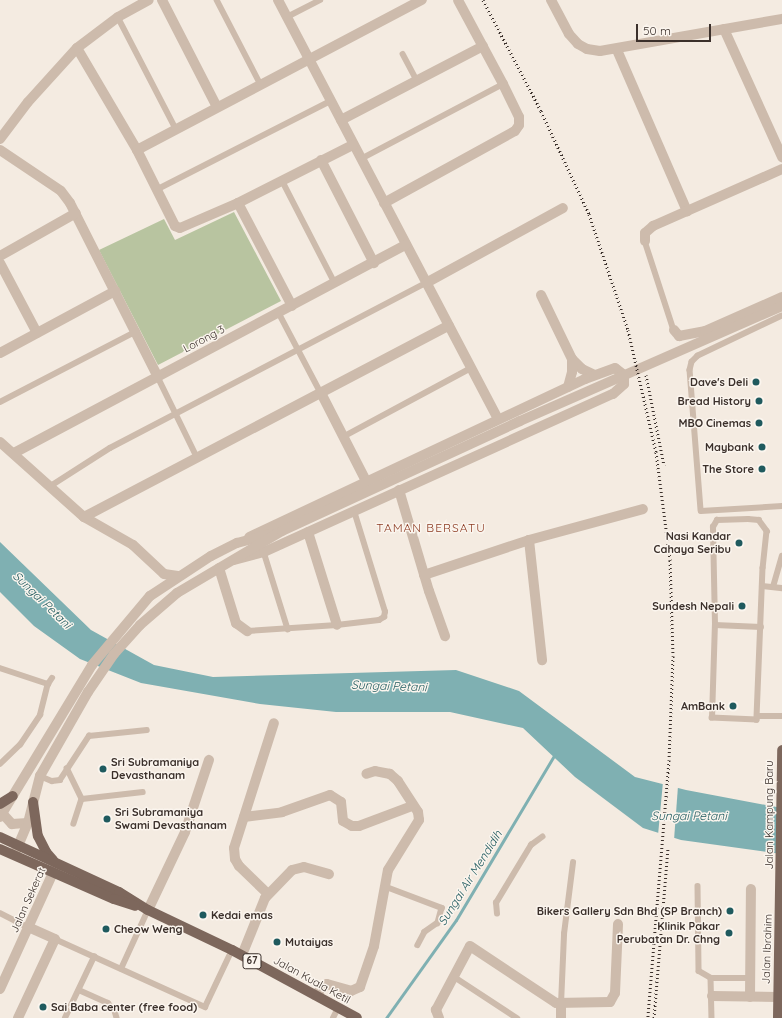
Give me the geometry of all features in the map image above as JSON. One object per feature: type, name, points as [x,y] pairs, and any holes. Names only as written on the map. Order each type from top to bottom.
[{"type":"main road","name":"Jalan Kampung Baru","points":[[781,880],[782,750]]},
{"type":"main road","points":[[1,811],[13,796]]},
{"type":"main road","points":[[33,802],[38,836],[55,869]]},
{"type":"main road","name":"Jalan Kuala Ketil","points":[[0,838],[16,850],[114,900],[148,910],[232,950],[356,1017]]},
{"type":"main road","name":"Jalan Kuala Ketil","points":[[0,849],[16,850]]},
{"type":"main road","name":"Jalan Ibrahim","points":[[778,1018],[781,880]]},
{"type":"street","points":[[162,0],[217,107]]},
{"type":"street","points":[[278,0],[498,419]]},
{"type":"street","points":[[137,150],[422,0]]},
{"type":"street","points":[[384,204],[515,131],[519,125],[519,117],[503,84],[458,0]]},
{"type":"street","points":[[551,0],[569,34],[578,44],[588,49],[600,52],[782,19]]},
{"type":"street","points":[[0,139],[28,102],[77,48],[118,17],[146,1]]},
{"type":"street","points":[[724,29],[782,158]]},
{"type":"street","points":[[341,120],[483,46]]},
{"type":"street","points":[[77,48],[137,150],[175,226],[180,228],[238,203],[353,145]]},
{"type":"street","points":[[617,50],[687,211]]},
{"type":"street","points":[[0,150],[61,191],[76,213],[137,331],[158,377]]},
{"type":"street","points":[[322,160],[374,263]]},
{"type":"street","points":[[645,241],[648,230],[782,168]]},
{"type":"street","points":[[238,203],[292,306]]},
{"type":"street","points":[[426,283],[563,208]]},
{"type":"street","points":[[0,256],[76,213]]},
{"type":"street","name":"Lorong 3","points":[[14,453],[406,245]]},
{"type":"street","points":[[0,263],[37,333]]},
{"type":"street","points":[[0,353],[115,291]]},
{"type":"street","points":[[541,295],[572,359],[582,369],[595,375]]},
{"type":"street","points":[[674,330],[679,336],[705,330],[782,297]]},
{"type":"street","points":[[16,850],[28,823],[40,776],[101,671],[140,624],[177,593],[282,531],[520,421],[782,306]]},
{"type":"street","points":[[84,517],[449,325]]},
{"type":"street","points":[[568,387],[572,372],[572,359]]},
{"type":"street","points":[[13,796],[92,665],[150,596],[178,576],[236,543],[568,387],[610,369],[619,369],[624,375],[624,384],[613,394],[264,552],[232,560]]},
{"type":"street","points":[[320,393],[366,481]]},
{"type":"street","points":[[0,442],[84,517],[133,545],[164,574],[178,576]]},
{"type":"street","points":[[399,490],[424,575],[445,636]]},
{"type":"street","points":[[424,575],[529,540],[643,509]]},
{"type":"street","points":[[236,543],[282,531]]},
{"type":"street","points":[[308,532],[337,625]]},
{"type":"street","points":[[529,540],[542,660]]},
{"type":"street","points":[[219,568],[236,623],[246,631]]},
{"type":"street","points":[[268,894],[235,859],[236,835],[244,818],[274,723]]},
{"type":"street","points":[[148,910],[185,832],[209,760]]},
{"type":"street","points":[[315,995],[327,984],[351,992],[360,987],[374,946],[384,886],[393,860],[419,820],[418,812],[412,806],[398,781],[390,774],[375,771],[366,774]]},
{"type":"street","points":[[244,818],[282,812],[330,795],[341,802],[343,821],[352,826],[359,826],[412,806]]},
{"type":"street","points":[[1,811],[12,824],[28,823]]},
{"type":"street","points":[[242,955],[268,894],[298,866],[329,874]]},
{"type":"street","name":"Jalan Sekerat","points":[[0,989],[55,869]]},
{"type":"street","points":[[750,996],[751,889]]},
{"type":"street","points":[[439,1018],[436,1010],[470,946],[551,1001],[561,1004],[607,1003],[613,1000],[618,924]]},
{"type":"street","points":[[18,1018],[55,939],[28,927]]},
{"type":"street","points":[[712,996],[778,997]]},
{"type":"street","points":[[561,1004],[561,1018]]},
{"type":"lane","points":[[217,0],[261,85]]},
{"type":"lane","points":[[287,18],[320,0]]},
{"type":"lane","points":[[118,17],[176,129]]},
{"type":"lane","points":[[403,54],[417,80]]},
{"type":"lane","points":[[361,159],[503,84]]},
{"type":"lane","points":[[156,190],[331,101]]},
{"type":"lane","points":[[282,180],[335,283]]},
{"type":"lane","points":[[645,241],[674,330]]},
{"type":"lane","points":[[49,487],[110,448],[300,351],[426,283]]},
{"type":"lane","points":[[279,313],[300,351],[320,393]]},
{"type":"lane","points":[[782,316],[698,356],[692,362],[690,370],[701,511],[782,506]]},
{"type":"lane","points":[[0,402],[137,331]]},
{"type":"lane","points":[[343,437],[471,368]]},
{"type":"lane","points":[[158,377],[197,457]]},
{"type":"lane","points":[[246,631],[337,625],[379,620],[385,612],[354,512]]},
{"type":"lane","points":[[748,519],[759,520],[764,524],[767,531],[762,586],[757,720],[712,718],[715,625],[713,527],[717,520],[748,519]]},
{"type":"lane","points":[[264,552],[288,629]]},
{"type":"lane","points":[[773,587],[782,556]]},
{"type":"lane","points":[[762,586],[782,588]]},
{"type":"lane","points":[[715,625],[761,627]]},
{"type":"lane","points":[[0,668],[48,684]]},
{"type":"lane","points":[[0,764],[20,745],[40,715],[48,684],[52,678]]},
{"type":"lane","points":[[757,716],[782,716]]},
{"type":"lane","points":[[40,776],[57,782],[89,736],[147,730]]},
{"type":"lane","points":[[67,768],[82,799],[74,824]]},
{"type":"lane","points":[[82,799],[143,792]]},
{"type":"lane","points":[[497,914],[496,902],[531,845],[542,837]]},
{"type":"lane","points":[[561,1004],[564,934],[573,863]]},
{"type":"lane","points":[[384,886],[442,908],[438,923],[425,932],[418,945]]},
{"type":"lane","points":[[698,886],[697,964],[704,976],[711,978],[750,978]]},
{"type":"lane","points":[[121,969],[148,910]]},
{"type":"lane","points":[[0,913],[28,927]]},
{"type":"lane","points":[[55,939],[205,1007],[232,950]]},
{"type":"lane","points":[[65,1018],[94,957]]},
{"type":"lane","points":[[453,976],[517,1018]]},
{"type":"lane","points":[[711,978],[712,1018]]},
{"type":"lane","points":[[78,990],[108,1003],[115,1011],[117,1018]]},
{"type":"lane","points":[[333,1018],[338,1008]]},
{"type":"green space","points":[[234,212],[281,301],[158,365],[99,250],[164,219],[175,240]]},
{"type":"water","name":"Sungai Petani","points":[[0,542],[91,630],[154,665],[213,677],[456,670],[519,691],[635,777],[686,790],[782,808],[782,854],[681,840],[643,828],[575,777],[523,728],[450,712],[336,712],[260,704],[141,683],[80,659],[34,626],[0,592]]},
{"type":"pier","points":[[663,782],[678,786],[674,840],[658,835]]},
{"type":"waterway","name":"Sungai Air Mendidih","points":[[386,1018],[456,920],[555,754]]},
{"type":"railway","points":[[483,0],[541,111],[589,214],[628,330],[656,452],[670,560],[673,656],[669,760],[648,1018]]},
{"type":"railway","points":[[646,375],[664,465]]},
{"type":"railway","points":[[654,1018],[668,848]]},
{"type":"place","name":"Dave's Deli","points":[[756,382]]},
{"type":"place","name":"Bread History","points":[[759,401]]},
{"type":"place","name":"MBO Cinemas","points":[[759,423]]},
{"type":"place","name":"Maybank","points":[[762,447]]},
{"type":"place","name":"The Store","points":[[762,469]]},
{"type":"place","name":"Nasi Kandar Cahaya Seribu","points":[[739,543]]},
{"type":"place","name":"Sundesh Nepali","points":[[742,606]]},
{"type":"place","name":"AmBank","points":[[733,706]]},
{"type":"place","name":"Sri Subramaniya Devasthanam","points":[[103,769]]},
{"type":"place","name":"Sri Subramaniya Swami Devasthanam","points":[[107,819]]},
{"type":"place","name":"Bikers Gallery Sdn Bhd (SP Branch)","points":[[730,911]]},
{"type":"place","name":"Kedai emas","points":[[203,915]]},
{"type":"place","name":"Cheow Weng","points":[[106,929]]},
{"type":"place","name":"Klinik Pakar Perubatan Dr. Chng","points":[[729,933]]},
{"type":"place","name":"Mutaiyas","points":[[277,942]]},
{"type":"place","name":"Sai Baba center (free food)","points":[[43,1007]]},
{"type":"district","name":"TAMAN BERSATU","points":[[431,528]]}]
